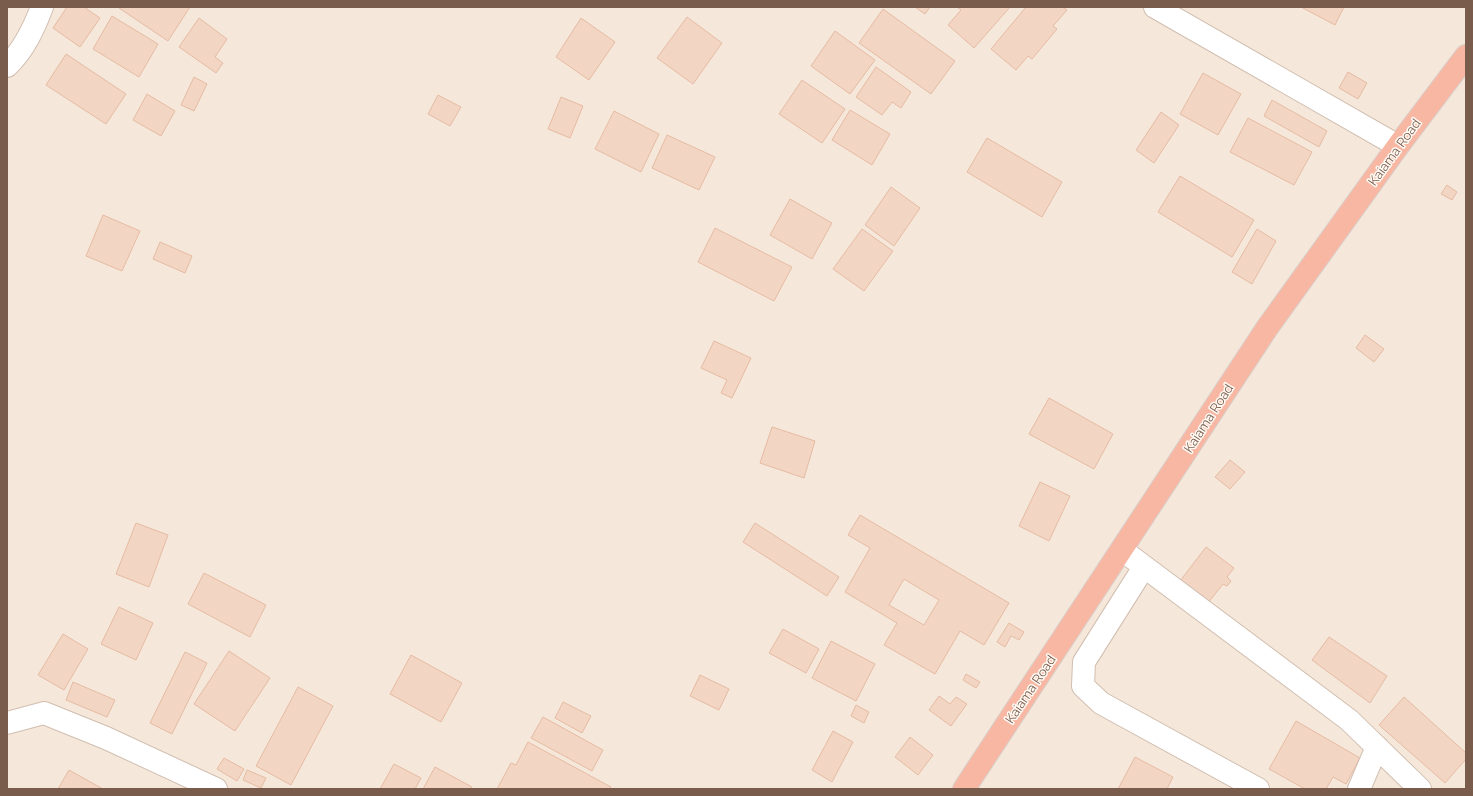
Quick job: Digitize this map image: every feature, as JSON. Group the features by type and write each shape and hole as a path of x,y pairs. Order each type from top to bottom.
{"highway":[{"name":"Kaiama Road","path":"964,789 1267,328 1398,146 1466,56"}],"street":[{"path":"7,66 17,57 35,25 42,7"},
{"path":"1155,7 1398,146"},
{"path":"1122,550 1350,720 1420,789"},
{"path":"1144,567 1084,662 1083,686 1100,703 1258,789"},
{"path":"7,723 44,714 106,738 216,789"},
{"path":"1359,789 1377,747"}],"shaded area":[{"path":"7,7 1466,7 1466,789 7,789"}],"building":[{"path":"67,7 84,7 100,18 80,47 53,28"},
{"path":"119,7 190,7 168,41"},
{"path":"915,7 930,7 925,14"},
{"path":"957,7 1010,7 974,48 948,25 961,10"},
{"path":"1026,7 1063,7 1067,10 1053,26 1057,29 1032,59 1028,56 1016,70 991,49"},
{"path":"1301,7 1344,7 1335,25"},
{"path":"883,9 955,61 931,94 859,43"},
{"path":"112,16 158,44 139,77 93,49"},
{"path":"687,17 722,43 693,84 657,58"},
{"path":"199,18 227,39 215,57 223,63 216,73 179,47"},
{"path":"581,18 615,42 589,80 556,57"},
{"path":"835,31 875,60 850,94 811,66"},
{"path":"66,54 126,94 106,124 46,85"},
{"path":"876,67 911,92 901,108 892,102 882,115 856,97"},
{"path":"1348,72 1367,83 1358,99 1339,88"},
{"path":"1203,73 1241,94 1218,135 1180,114"},
{"path":"194,77 207,84 194,111 181,105"},
{"path":"802,80 845,109 822,143 779,114"},
{"path":"147,94 175,111 161,136 133,120"},
{"path":"438,95 461,107 450,126 428,114"},
{"path":"561,97 583,106 570,138 548,129"},
{"path":"1272,100 1327,131 1319,147 1264,116"},
{"path":"850,110 890,134 872,165 832,140"},
{"path":"614,111 659,134 641,172 595,149"},
{"path":"1161,112 1179,125 1154,163 1136,150"},
{"path":"1248,118 1312,152 1294,185 1230,152"},
{"path":"667,135 715,157 699,190 652,168"},
{"path":"987,138 1062,182 1042,217 967,172"},
{"path":"1180,176 1254,220 1232,257 1158,212"},
{"path":"1447,185 1457,192 1452,200 1441,194"},
{"path":"891,187 920,208 894,246 865,225"},
{"path":"790,199 832,223 812,259 770,235"},
{"path":"103,215 140,231 122,271 86,256"},
{"path":"715,228 792,267 774,301 698,262"},
{"path":"862,229 893,251 864,291 833,269"},
{"path":"1257,229 1276,241 1252,284 1232,272"},
{"path":"160,242 192,256 185,273 153,259"},
{"path":"1365,335 1384,349 1374,362 1356,348"},
{"path":"714,341 751,358 732,398 721,393 727,380 701,368"},
{"path":"1049,398 1113,434 1094,469 1029,434"},
{"path":"772,427 815,441 804,478 760,463"},
{"path":"1230,460 1245,472 1230,489 1215,477"},
{"path":"1040,482 1070,496 1049,541 1019,526"},
{"path":"860,515 1009,603 984,645 960,631 935,674 884,645 897,623 845,592 870,548 848,535","holes":["904,579 939,600 924,625 889,605"]},
{"path":"136,523 168,535 149,587 116,574"},
{"path":"755,523 839,577 827,596 743,542"},
{"path":"1206,547 1234,568 1227,577 1231,581 1227,586 1223,584 1208,603 1180,581"},
{"path":"204,573 266,605 250,637 188,604"},
{"path":"119,607 153,623 136,660 101,644"},
{"path":"1009,623 1024,632 1019,640 1011,636 1005,647 997,642"},
{"path":"783,629 819,649 806,673 769,653"},
{"path":"63,634 88,649 64,690 38,675"},
{"path":"1329,637 1387,676 1370,703 1312,660"},
{"path":"831,641 875,664 856,701 812,678"},
{"path":"229,651 270,678 235,731 194,704"},
{"path":"185,652 207,663 172,734 150,723"},
{"path":"411,655 462,683 441,722 390,694"},
{"path":"966,674 980,682 976,688 963,680"},
{"path":"700,675 729,689 719,710 690,696"},
{"path":"73,682 115,700 107,717 66,700"},
{"path":"298,687 333,706 291,785 256,766"},
{"path":"939,696 950,704 956,697 967,704 951,726 929,710"},
{"path":"1404,697 1466,753 1466,759 1445,783 1379,725"},
{"path":"563,702 591,716 582,733 555,718"},
{"path":"856,705 869,712 864,723 851,716"},
{"path":"543,717 603,750 592,771 531,738"},
{"path":"1296,721 1360,758 1346,784 1333,777 1326,789 1305,789 1269,769"},
{"path":"833,731 853,742 832,782 812,770"},
{"path":"910,737 933,755 918,775 895,757"},
{"path":"528,742 611,787 610,789 497,789 511,763 516,765"},
{"path":"1135,757 1173,777 1167,789 1118,789"},
{"path":"224,758 244,769 237,781 217,769"},
{"path":"394,764 421,778 415,789 380,789"},
{"path":"435,767 472,787 471,789 423,789"},
{"path":"69,770 103,789 58,789"},
{"path":"247,770 266,778 261,788 243,780"}]}
